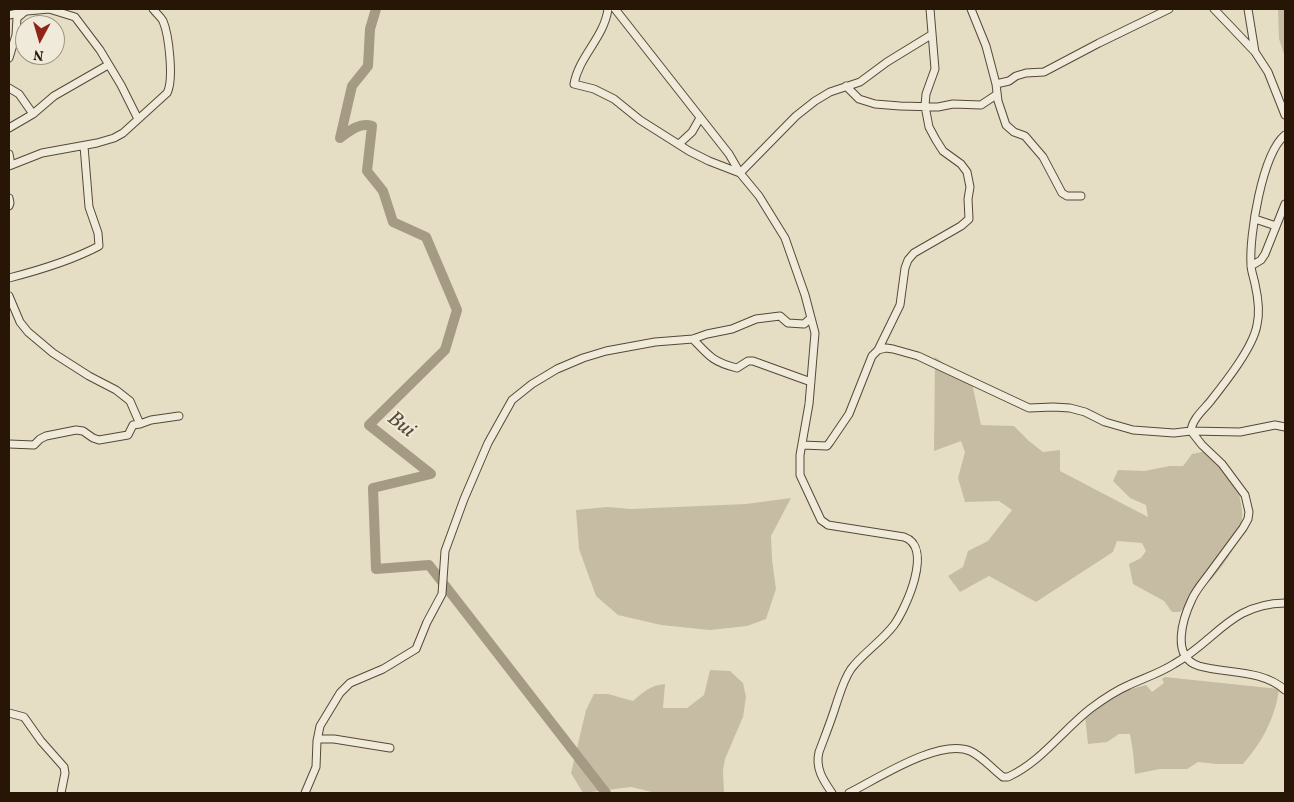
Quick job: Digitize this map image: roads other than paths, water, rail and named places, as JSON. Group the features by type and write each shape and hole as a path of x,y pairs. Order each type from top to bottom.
{"street":[{"path":"9,15 49,9 75,17 95,43 121,85 138,119"},
{"path":"9,154 10,166 42,154 114,138 123,133 163,98 170,85 168,46 163,22 153,9"},
{"path":"608,9 603,29 587,54 574,84 594,89 614,99 640,120 679,144 709,161 740,173"},
{"path":"615,9 729,154 740,173 759,196 786,238 805,295 815,333 809,404 799,467 801,480 824,523 908,538 917,548 916,570 909,598 884,637 850,670 819,752 816,762 822,778 832,793"},
{"path":"802,445 827,446 849,414 872,356 878,350 900,305 905,268 908,260 914,253 961,226 969,219 968,199 970,187 967,172 961,164 943,151 936,140 929,126 925,106 926,94 935,68 930,9"},
{"path":"971,9 986,46 996,84 996,95 1006,125 1014,132 1025,136 1042,157 1062,193 1068,196 1081,196"},
{"path":"996,84 1009,81 1016,76 1026,73 1044,72 1099,42 1169,9"},
{"path":"1214,9 1255,52 1268,72 1285,115"},
{"path":"1248,9 1255,52"},
{"path":"9,58 16,34 17,18 27,11"},
{"path":"740,173 802,111 823,95 860,82 887,62 931,35"},
{"path":"9,128 33,114 54,96 108,65"},
{"path":"846,86 859,99 875,104 900,106 938,107 953,104 981,106 996,95"},
{"path":"9,88 19,94 33,114"},
{"path":"679,144 692,132 700,118"},
{"path":"1191,431 1196,420 1246,351 1256,332 1258,301 1250,266 1252,236 1263,177 1274,152 1285,135"},
{"path":"9,278 81,256 99,246 98,233 89,207 84,146"},
{"path":"9,198 9,206"},
{"path":"1250,266 1261,260 1265,254 1285,204"},
{"path":"1255,219 1276,226"},
{"path":"9,296 20,322 28,332 53,353 89,376 116,390 130,402 140,424"},
{"path":"305,793 316,767 320,726 332,704 350,683 383,669 416,649 419,645 427,622 442,594 444,551 488,443 512,400 532,384 557,369 606,351 655,342 692,339 732,329 756,319 780,316 788,323 804,324 810,318"},
{"path":"692,339 722,364 737,368 748,361 753,361 811,382"},
{"path":"878,350 886,348 918,356 1029,408 1070,408 1085,412 1105,422 1133,430 1174,433 1191,431 1240,432 1275,425 1285,427"},
{"path":"9,444 34,445 46,436 76,430 83,430 93,438 101,440 128,435 133,425 179,416"},
{"path":"1191,431 1230,474 1245,496 1249,512 1248,519 1243,528 1192,598 1181,634 1182,651 1186,657 1197,665 1261,677 1279,685 1285,690"},
{"path":"849,793 907,762 934,751 953,748 964,749 974,753 1003,777 1008,777 1036,760 1072,724 1101,701 1127,686 1163,671 1186,657 1222,626 1246,611 1263,604 1285,603"},
{"path":"9,714 24,717 42,742 64,767 65,773 61,793"},
{"path":"318,739 334,739 390,748"}],"waterway":[{"name":"Bui","path":"376,9 370,29 368,66 352,86 340,138 359,126 372,126 367,171 383,191 393,222 426,237 457,310 445,350 369,425 431,474 373,488 376,569 429,565 606,793"}]}
